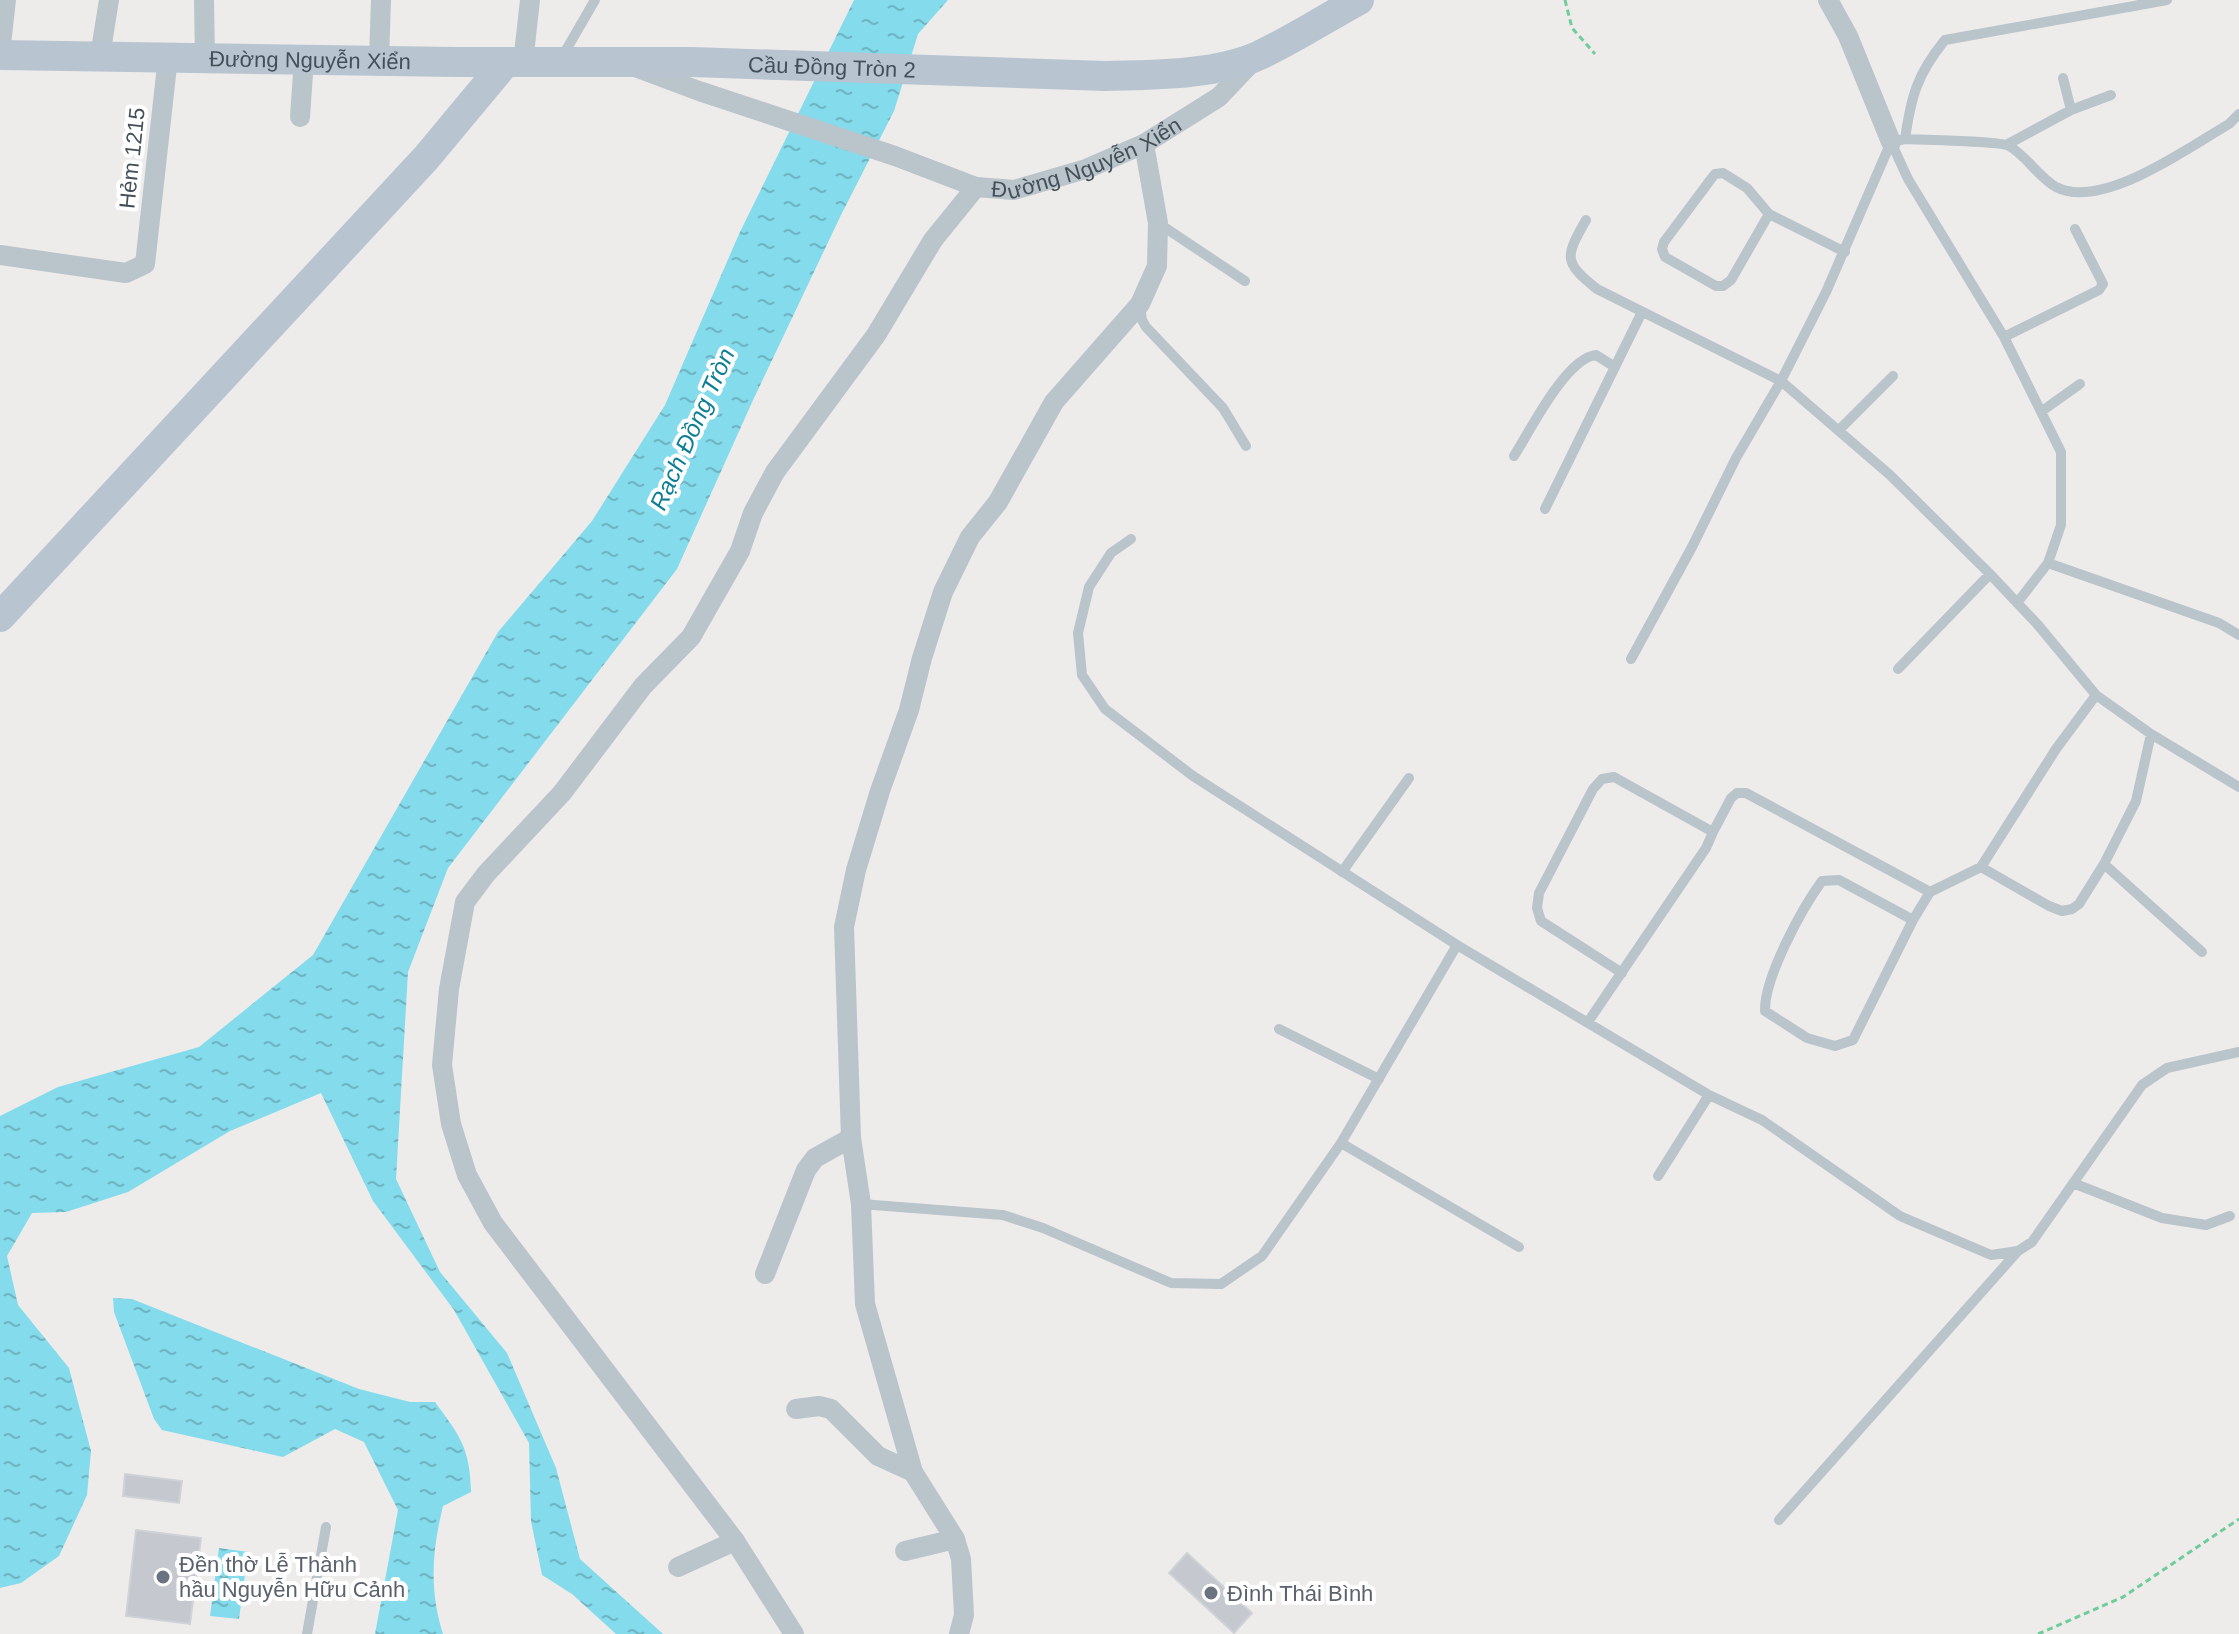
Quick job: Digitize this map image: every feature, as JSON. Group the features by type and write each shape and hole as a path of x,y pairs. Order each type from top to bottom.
{"main road":[{"name":"Đường Nguyễn Xiển","path":"971,71 1105,76 1160,75 1208,68 1258,56 1359,0"},
{"name":"Đường Nguyễn Xiển","path":"0,54 514,63 620,61 696,77"},
{"path":"9,608 514,63"},
{"name":"Cầu Đồng Tròn 2","path":"696,77 971,71"}],"street":[{"path":"0,54 6,0"},
{"path":"100,56 109,0"},
{"path":"204,0 205,58"},
{"path":"379,60 381,0"},
{"path":"514,63 530,0"},
{"path":"1828,0 1898,141"},
{"name":"Đường Nguyễn Xiển","path":"696,77 976,187 1014,190 1086,169 1144,144 1219,97 1258,56"},
{"name":"Hẻm 1215","path":"0,255 126,273 145,264 168,57"},
{"path":"300,117 304,59"},
{"path":"959,1634 964,1615 961,1559 955,1539 913,1472 865,1304 861,1204 851,1138 844,927 856,870 909,710 943,592 970,537 998,502 1054,402 1140,304 1157,266 1158,223 1144,144"},
{"path":"794,1634 735,1541 493,1223 467,1175 451,1124 442,1065 449,989 465,902 486,874 562,793 643,686 691,637 740,551 753,513 775,472 876,335 933,240 976,187"},
{"path":"765,1274 806,1170 815,1158 851,1138"},
{"path":"796,1409 825,1406 831,1409 878,1456 913,1472"},
{"path":"905,1551 955,1539"},
{"path":"678,1567 735,1541"}],"lane":[{"path":"559,62 595,0"},
{"path":"1631,659 1736,458 1781,381 1845,252 1898,141 1910,101 1927,62 1945,40 2167,0"},
{"path":"2063,78 2071,110"},
{"path":"1898,141 2008,144 2071,110 2111,95"},
{"path":"2008,144 2054,186 2072,192 2093,191 2140,176 2229,124 2239,114"},
{"path":"1898,141 1908,179 2004,337 2061,452 2061,525 2048,563 2017,603"},
{"path":"1769,214 1731,280 1723,286 1716,286 1665,257 1662,249 1664,242 1715,174 1723,173 1747,188 1769,214 1845,252"},
{"path":"1586,220 1572,244 1571,259 1575,271 1597,289 1781,381 1890,475 1990,574 2096,695 2151,734 2239,787"},
{"path":"1158,223 1245,281"},
{"path":"2004,337 2099,290 2103,284 2075,229"},
{"path":"1140,304 1146,327 1223,408 1246,446"},
{"path":"1545,509 1642,312"},
{"path":"1514,456 1552,395 1579,361 1596,355 1615,367"},
{"path":"1839,430 1893,376"},
{"path":"2042,411 2080,384"},
{"path":"1131,539 1111,553 1089,587 1078,633 1082,675 1105,709 1182,769 1342,872 1457,945 1709,1095 1762,1120 1900,1216 1991,1255 2018,1251"},
{"path":"2048,563 2219,623 2239,635"},
{"path":"1898,669 1990,574"},
{"path":"1913,920 1839,880 1822,881 1809,899 1771,979 1765,995 1765,1011 1807,1038 1835,1046 1853,1040 1930,892 1981,867 2056,749 2096,695"},
{"path":"1981,867 2062,911 2079,904 2104,864 2136,801 2151,734"},
{"path":"1622,973 1541,921 1537,908 1539,893 1593,789 1602,779 1614,777 1713,832"},
{"path":"1342,872 1409,778"},
{"path":"1588,1022 1706,848 1731,798 1737,793 1746,793 1930,892"},
{"path":"2104,864 2202,952"},
{"path":"861,1204 1003,1215 1043,1228 1171,1283 1221,1284 1262,1256 1341,1143 1457,945"},
{"path":"1279,1029 1379,1079"},
{"path":"1779,1520 2018,1251 2032,1242 2142,1085 2167,1068 2239,1052"},
{"path":"1658,1176 1709,1095"},
{"path":"1341,1143 1519,1247"},
{"path":"2073,1183 2162,1218 2206,1225 2230,1216"},
{"path":"307,1634 326,1527"}],"path":[{"path":"1565,0 1572,28 1595,54"},
{"path":"2038,1634 2123,1597 2239,1519"}],"water":[{"name":"Rạch Đồng Tròn","path":"854,0 948,0 918,34 894,111 754,398 677,569 448,868 408,972 396,1179 440,1272 507,1353 556,1468 580,1559 663,1634 616,1634 572,1594 542,1575 531,1521 529,1443 454,1310 373,1201 321,1093 230,1131 128,1192 66,1212 32,1213 7,1256 18,1305 69,1368 91,1451 87,1495 59,1556 21,1583 0,1588 0,1116 58,1087 199,1047 313,955 498,632 592,521 665,405 739,234"},
{"path":"113,1298 132,1299 359,1389 410,1402 435,1402 466,1453 471,1492 443,1506 439,1523 434,1554 434,1586 443,1634 375,1634 398,1510 364,1442 335,1429 283,1457 162,1430 154,1419 114,1312"},
{"path":"219,1548 248,1552 239,1619 210,1616"}],"building":[{"path":"125,1474 182,1481 179,1503 123,1496"},
{"name":"Đền thờ Lễ Thành hầu Nguyễn Hữu Cảnh","path":"136,1530 201,1538 190,1624 126,1616"},
{"name":"Đình Thái Bình","path":"1187,1553 1252,1613 1234,1633 1169,1573"}],"place":[{"name":"Đền thờ Lễ Thành hầu Nguyễn Hữu Cảnh","path":"163,1577"},
{"name":"Đình Thái Bình","path":"1211,1593"}]}
